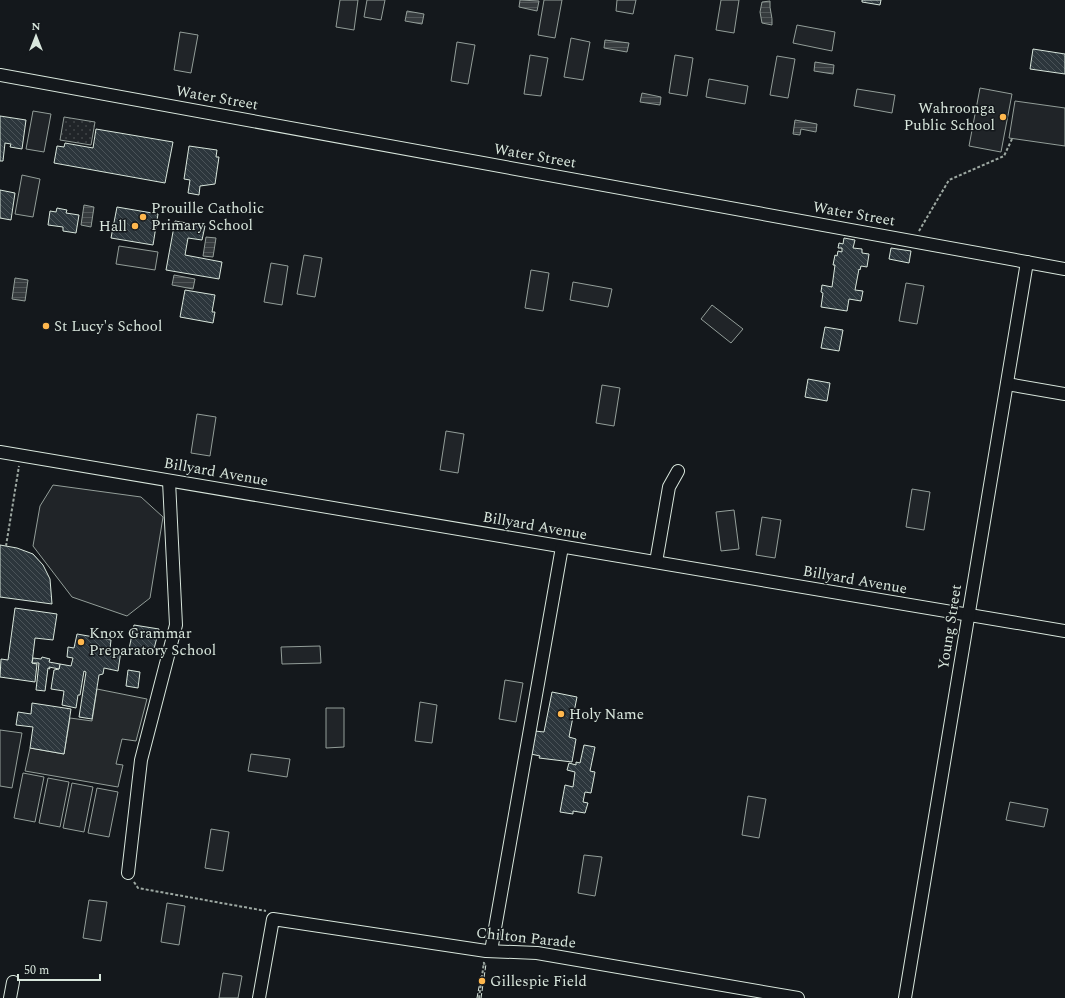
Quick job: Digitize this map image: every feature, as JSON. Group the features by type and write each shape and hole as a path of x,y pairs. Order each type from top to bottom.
{"street":[{"name":"Water Street","path":"0,75 1065,269"},
{"name":"Young Street","path":"905,998 1027,262"},
{"path":"1007,384 1065,394"},
{"name":"Billyard Avenue","path":"0,452 1065,631"},
{"path":"656,562 669,487 678,471"},
{"path":"128,873 141,760 176,625 169,481"},
{"path":"488,951 562,547"},
{"path":"259,998 273,919"},
{"name":"Chilton Parade","path":"273,919 488,951 537,953 798,998"},
{"path":"10,998 13,982"}],"path":[{"path":"918,232 949,180 1004,156 1012,139"},
{"path":"6,546 18,474"},
{"path":"128,873 138,888 265,910 273,919"},
{"path":"479,998 488,951"}],"shaded area":[{"path":"340,0 358,0 354,30 336,27"},
{"path":"367,0 385,0 381,20 364,17"},
{"path":"520,0 539,1 537,11 519,7"},
{"path":"544,0 562,0 555,38 538,35"},
{"path":"617,0 636,0 633,14 616,11"},
{"path":"721,0 739,0 734,33 716,30"},
{"path":"770,1 772,25 762,23 760,12 762,2"},
{"path":"407,11 424,14 422,24 405,21"},
{"path":"797,25 835,32 832,51 793,43"},
{"path":"180,32 198,35 191,73 174,70"},
{"path":"571,38 590,42 583,80 564,77"},
{"path":"605,40 629,43 627,52 604,48"},
{"path":"457,42 475,45 468,84 451,81"},
{"path":"530,55 548,58 541,96 524,94"},
{"path":"675,55 693,58 687,96 669,93"},
{"path":"777,56 795,59 788,98 770,95"},
{"path":"815,62 834,65 833,74 814,71"},
{"path":"709,79 748,86 745,104 706,97"},
{"path":"980,88 1012,94 1001,152 969,146"},
{"path":"857,89 895,95 892,113 854,106"},
{"path":"642,93 661,97 660,105 640,102"},
{"path":"1015,101 1065,108 1065,146 1009,138"},
{"path":"33,111 51,114 44,152 26,149"},
{"path":"64,117 95,122 91,145 60,140"},
{"path":"795,120 817,124 816,132 801,129 800,135 793,134"},
{"path":"22,175 40,179 33,217 15,214"},
{"path":"84,205 94,207 91,227 81,225"},
{"path":"206,237 216,238 213,257 203,256"},
{"path":"119,246 158,252 155,270 116,264"},
{"path":"304,255 322,258 315,297 297,294"},
{"path":"271,263 288,266 282,305 264,302"},
{"path":"531,270 549,273 543,311 525,308"},
{"path":"174,275 195,279 193,289 172,285"},
{"path":"15,278 28,280 25,301 12,299"},
{"path":"573,282 612,289 608,307 570,300"},
{"path":"906,283 924,286 917,324 899,321"},
{"path":"712,305 743,329 731,343 701,319"},
{"path":"602,385 620,388 614,426 596,423"},
{"path":"197,414 216,417 210,456 191,453"},
{"path":"446,431 464,434 458,473 440,470"},
{"path":"53,485 141,497 163,517 150,598 127,616 72,597 33,546 40,506"},
{"path":"912,489 930,492 924,530 906,527"},
{"path":"734,510 739,549 721,551 716,512"},
{"path":"762,517 781,520 775,558 756,555"},
{"path":"320,646 321,663 282,664 281,647"},
{"path":"505,680 523,683 516,722 499,719"},
{"path":"97,689 147,699 136,741 122,739 116,764 123,765 118,787 25,771 30,748 64,754 70,718 92,721"},
{"path":"420,702 437,705 432,743 415,741"},
{"path":"326,708 344,708 344,747 326,748"},
{"path":"0,730 22,733 12,788 0,786"},
{"path":"251,754 290,759 287,777 248,771"},
{"path":"23,773 44,777 35,822 14,818"},
{"path":"48,778 69,782 60,827 39,823"},
{"path":"72,783 93,787 84,832 63,828"},
{"path":"97,788 118,792 109,837 88,833"},
{"path":"748,796 766,799 759,838 742,835"},
{"path":"1010,802 1048,809 1044,827 1006,820"},
{"path":"211,829 229,832 223,871 205,868"},
{"path":"584,855 602,857 595,896 578,893"},
{"path":"89,900 107,902 101,941 83,938"},
{"path":"167,903 185,906 179,945 161,942"},
{"path":"223,973 242,976 238,998 219,998"}],"building":[{"path":"862,0 881,0 880,5 862,2"},
{"path":"1033,49 1065,54 1065,74 1030,69"},
{"path":"0,116 26,120 22,149 10,147 11,144 5,143 3,161 0,161"},
{"path":"96,129 173,142 165,183 54,163 57,146 64,147 65,143 93,148"},
{"path":"189,146 217,150 216,157 219,157 215,184 200,186 199,195 188,193 190,180 184,179"},
{"path":"0,190 15,193 11,220 0,218"},
{"name":"Hall","path":"117,207 158,214 153,245 111,238"},
{"path":"57,208 67,210 66,213 79,215 76,233 63,231 63,227 48,225 50,211 56,212"},
{"path":"175,221 205,226 202,240 188,238 185,255 222,262 219,279 166,270"},
{"path":"844,238 855,240 853,248 862,249 862,253 869,254 867,267 861,266 860,270 859,269 855,290 863,291 861,301 849,299 847,311 821,307 823,293 821,292 822,285 832,287 835,255 837,256 838,251 842,252 842,248 838,248 839,243 843,244"},
{"path":"891,248 911,251 909,263 889,259"},
{"path":"185,290 215,295 212,312 215,312 213,323 180,317"},
{"path":"825,327 843,330 839,351 821,348"},
{"path":"808,379 830,383 827,401 805,397"},
{"path":"0,545 17,548 33,554 43,565 50,579 52,604 0,597"},
{"path":"15,608 57,614 53,640 35,638 32,663 37,664 35,682 0,677 1,659 8,660"},
{"path":"134,625 159,629 153,653 129,649"},
{"path":"77,634 111,640 110,649 121,651 118,671 104,668 103,674 99,675 92,719 79,717 86,672 84,671 76,708 62,705 64,691 51,689 54,670 59,669 60,664 71,666 73,658 67,657 68,647 74,648"},
{"path":"42,657 50,659 49,662 60,664 59,669 48,668 45,691 36,690 39,663 32,663 33,658 41,659"},
{"path":"128,670 140,672 138,688 126,686"},
{"name":"Holy Name","path":"552,692 577,697 569,737 576,739 572,762 539,758 540,756 531,754 535,731 544,732"},
{"path":"32,703 71,709 64,754 30,748 33,727 16,725 18,712 31,714"},
{"path":"584,745 595,747 590,771 595,772 591,793 585,792 583,802 588,803 585,813 573,811 573,814 560,812 565,785 573,787 575,772 567,770 569,763 576,765 576,762 580,763"}],"fence":[{"path":"481,998 486,964 483,964"},
{"path":"477,998 481,976"}],"place":[{"name":"Wahroonga Public School","path":"1003,117"},
{"name":"Prouille Catholic Primary School","path":"143,217"},
{"name":"Hall","path":"135,226"},
{"name":"St Lucy's School","path":"46,326"},
{"name":"Knox Grammar Preparatory School","path":"81,642"},
{"name":"Holy Name","path":"561,714"},
{"name":"Gillespie Field","path":"482,981"}]}
